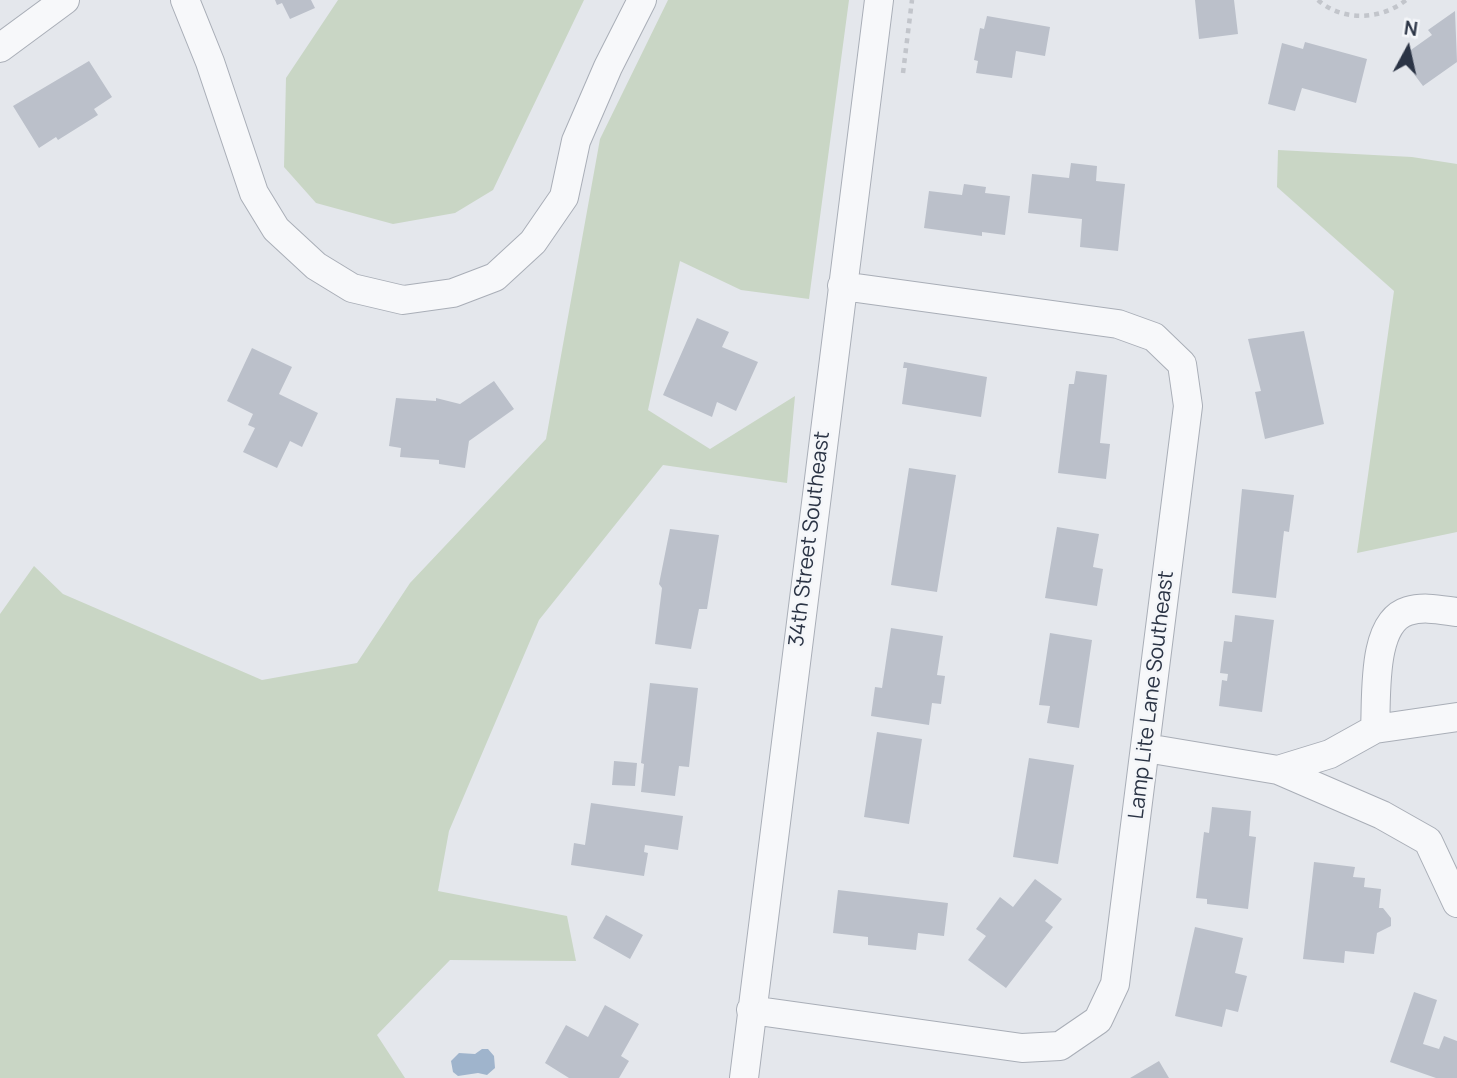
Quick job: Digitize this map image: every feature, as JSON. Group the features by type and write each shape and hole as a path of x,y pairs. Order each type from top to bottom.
{"street":[{"path":"0,48 65,0"},
{"path":"185,0 210,62 254,193 276,229 316,267 352,288 403,300 453,293 495,277 533,242 564,197 576,141 608,66 642,0"},
{"name":"34th Street Southeast","path":"744,1078 879,0"},
{"name":"Lamp Lite Lane Southeast","path":"751,1010 1022,1048 1060,1046 1098,1020 1115,984 1146,748 1188,406 1182,364 1154,337 1118,324 842,286"},
{"path":"1375,729 1381,641 1390,623 1406,611 1425,608 1457,612"},
{"path":"1278,770 1330,754 1375,729 1457,717"},
{"path":"1146,748 1278,770 1382,816 1428,841 1457,903"}],"path":[{"path":"903,73 912,0"},
{"path":"1318,0 1335,10 1364,16 1392,10 1406,0"}],"green space":[{"path":"338,0 584,0 493,190 455,213 393,224 316,203 284,167 286,78"},
{"path":"668,0 849,0 809,299 741,290 680,261 648,410 710,449 795,396 787,483 663,465 539,620 449,831 438,891 567,916 576,961 450,960 377,1035 405,1078 0,1078 0,614 34,566 63,594 262,680 357,663 410,583 546,439 600,139"},
{"path":"1278,150 1412,157 1457,164 1457,532 1357,553 1394,291 1277,187"}],"water":[{"path":"482,1049 488,1049 494,1056 495,1068 487,1075 478,1073 458,1076 453,1072 451,1061 459,1053 475,1054"}],"building":[{"path":"275,0 311,0 315,8 290,19 282,3 277,5"},
{"path":"1195,0 1234,0 1238,34 1199,39"},
{"path":"1455,11 1457,62 1423,86 1401,57 1432,35 1428,30"},
{"path":"987,16 1050,27 1045,56 1016,51 1012,78 976,73 978,61 974,60 980,28 984,29"},
{"path":"1305,42 1367,59 1356,103 1302,88 1295,111 1268,104 1282,43 1303,49"},
{"path":"89,61 112,97 94,109 98,115 58,140 56,137 39,148 13,106"},
{"path":"1071,163 1097,166 1096,181 1125,184 1118,251 1080,247 1082,219 1028,213 1032,174 1069,178"},
{"path":"964,184 986,187 985,193 1010,196 1005,235 982,232 982,236 924,228 929,191 962,195"},
{"path":"697,318 729,332 722,347 758,362 736,411 717,402 712,417 663,395"},
{"path":"1304,331 1324,424 1265,439 1255,392 1261,391 1248,339"},
{"path":"252,348 292,367 279,394 318,413 302,447 290,441 277,468 243,452 255,428 248,425 253,414 227,401"},
{"path":"904,362 987,377 981,417 902,404 907,368 903,368"},
{"path":"1076,371 1107,375 1100,443 1110,444 1106,479 1058,473 1069,384 1074,384"},
{"path":"494,381 514,409 469,441 465,468 439,464 439,460 400,457 401,448 389,446 396,398 436,401 436,398 460,404"},
{"path":"909,468 956,475 937,592 891,585"},
{"path":"1242,489 1294,495 1289,532 1284,531 1276,598 1232,593"},
{"path":"1057,527 1099,534 1093,567 1103,569 1097,606 1045,598"},
{"path":"670,529 719,535 707,609 699,609 691,649 655,644 662,588 659,584"},
{"path":"1235,615 1274,620 1262,712 1219,706 1222,680 1227,681 1228,674 1220,673 1224,641 1232,642"},
{"path":"891,628 943,636 937,675 945,676 941,704 932,703 929,725 871,716 875,687 882,688"},
{"path":"1050,633 1092,640 1079,728 1047,723 1050,706 1039,705"},
{"path":"650,683 698,688 689,767 679,766 675,796 641,792 644,764 641,763"},
{"path":"877,732 922,739 909,824 864,817"},
{"path":"1029,758 1074,765 1058,864 1013,857"},
{"path":"614,761 637,763 635,786 612,785"},
{"path":"591,803 683,816 678,850 645,845 644,852 648,853 644,876 571,865 574,843 585,845"},
{"path":"1212,807 1251,811 1249,836 1256,837 1248,909 1207,904 1207,899 1196,898 1204,832 1209,833"},
{"path":"1314,862 1355,867 1353,877 1365,878 1364,887 1381,889 1379,908 1383,908 1391,918 1391,926 1377,933 1374,954 1345,951 1344,963 1303,959"},
{"path":"1035,879 1062,899 1045,921 1053,927 1006,988 968,960 986,936 976,929 1000,897 1013,907"},
{"path":"838,890 948,903 944,936 918,933 916,950 868,945 868,937 833,933"},
{"path":"606,915 643,935 630,959 593,938"},
{"path":"1195,927 1243,938 1235,973 1247,976 1238,1012 1226,1009 1222,1027 1175,1016"},
{"path":"1414,992 1437,1000 1423,1044 1439,1049 1444,1036 1457,1041 1457,1078 1436,1078 1390,1062"},
{"path":"605,1005 639,1024 621,1056 629,1061 619,1078 569,1078 545,1063 566,1025 588,1037"},
{"path":"1159,1061 1169,1078 1130,1078"}]}
